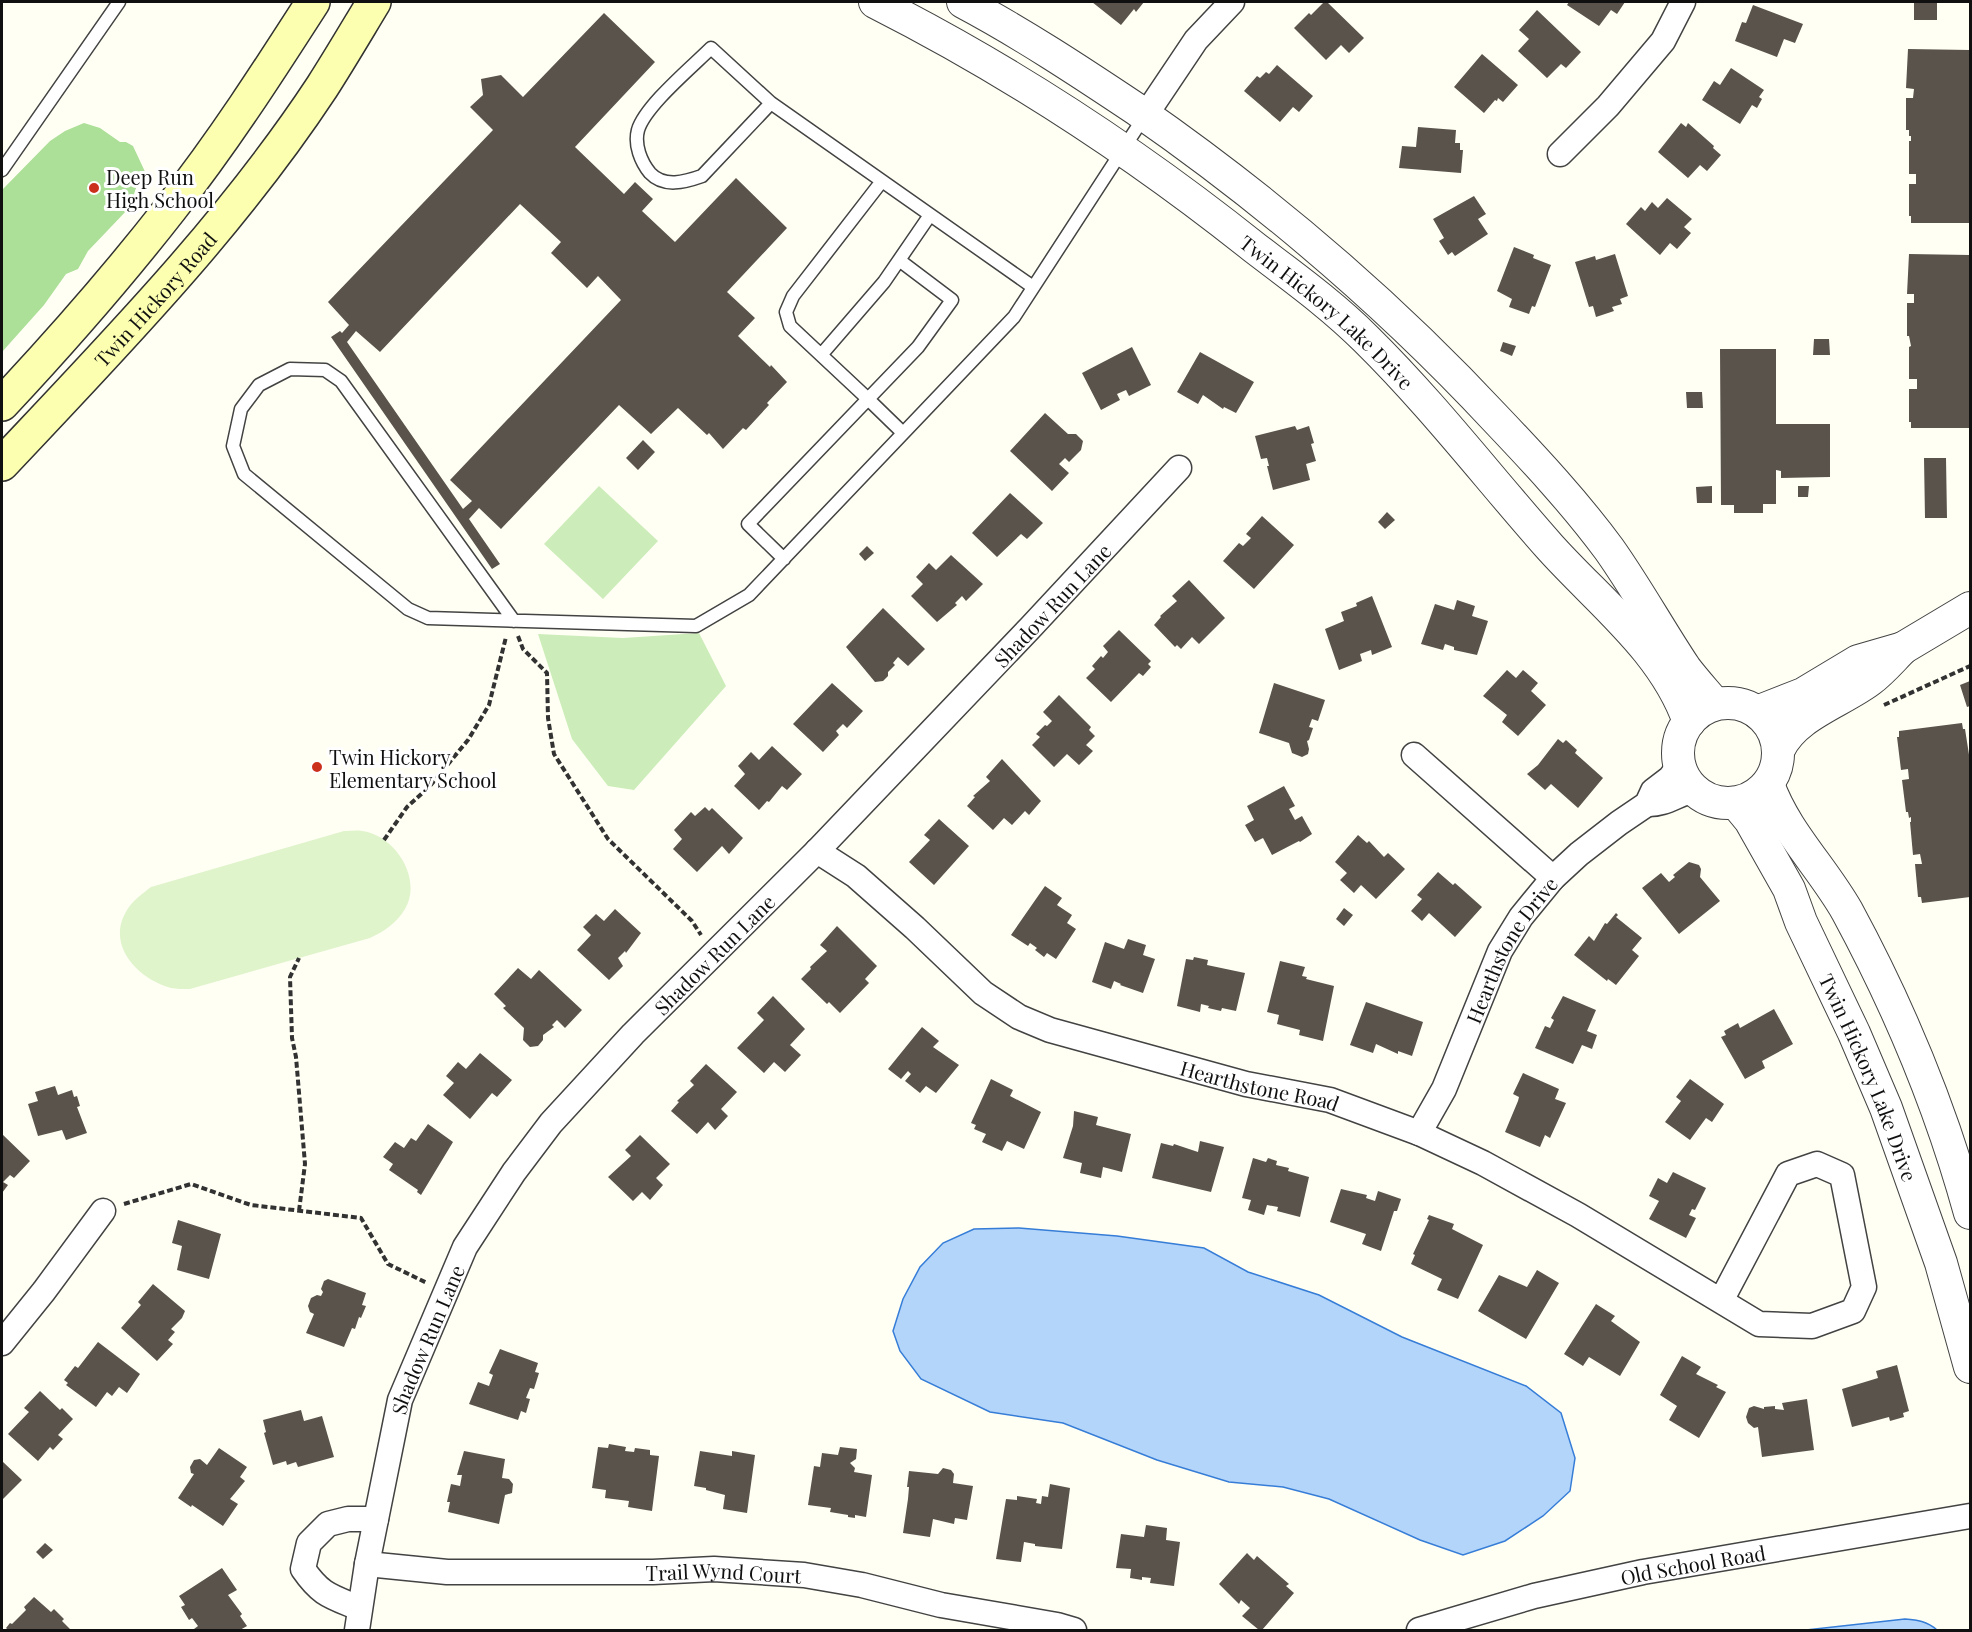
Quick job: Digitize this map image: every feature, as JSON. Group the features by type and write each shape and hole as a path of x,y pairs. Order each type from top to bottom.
{"main road":[{"path":"2,404 99,297 171,208 243,109 313,2"},
{"name":"Twin Hickory Road","path":"2,464 117,341 209,237 277,150 321,88 374,2"}],"street":[{"name":"Twin Hickory Lake Drive","path":"875,2 949,40 1020,81 1123,149 1227,225 1335,310 1416,391 1548,545 1643,645 1682,701 1689,722"},
{"name":"Twin Hickory Lake Drive","path":"963,2 1067,62 1188,145 1252,193 1375,298 1459,379 1519,444 1609,549 1685,668 1715,704"},
{"path":"1145,116 1196,40 1232,2"},
{"path":"1560,154 1608,106 1663,40 1683,2"},
{"name":"Shadow Run Lane","path":"358,1619 400,1400 465,1247 514,1172 551,1123 633,1034 817,851 1179,468"},
{"path":"1757,712 1803,694 1858,662 1903,648 1971,608"},
{"path":"1779,749 1790,733 1818,712 1869,681 1903,648"},
{"path":"1715,704 1738,704 1757,712 1770,725 1779,749 1778,763 1768,784 1757,795 1736,803 1720,803 1707,799 1686,778 1678,751 1681,735 1689,722 1701,711 1715,704"},
{"path":"1414,755 1553,878"},
{"name":"Hearthstone Drive","path":"1419,1133 1444,1089 1500,951 1521,917 1553,878 1579,854 1647,804 1660,805 1683,793 1686,778"},
{"path":"1768,784 1776,806 1791,832 1825,876 1845,909 1905,1029 1929,1088 1971,1214"},
{"name":"Twin Hickory Lake Drive","path":"1736,803 1750,819 1789,889 1801,922 1887,1108 1941,1263 1971,1366"},
{"name":"Hearthstone Road","path":"817,851 856,876 983,993 1019,1017 1050,1030 1246,1084 1330,1101 1419,1133 1483,1163 1578,1215 1759,1324 1812,1326 1853,1311 1864,1287 1842,1175 1817,1164 1788,1174 1721,1301"},
{"path":"2,1343 44,1291 103,1210"},
{"name":"Old School Road","path":"1419,1630 1534,1596 1643,1572 1971,1516"},
{"name":"Shadow Run Lane","path":"358,1619 316,1587 303,1569 309,1543 328,1524 348,1519 376,1519"},
{"name":"Trail Wynd Court","path":"367,1564 447,1572 653,1572 714,1569 804,1575 862,1585 941,1605 1074,1630"}],"lane":[{"path":"4,161 119,2"},
{"path":"771,103 702,176 686,182 666,182 652,175 639,156 638,131 646,113 711,48 771,103 1033,287"},
{"path":"514,621 341,381 325,370 291,369 259,385 241,410 233,446 244,474 408,609 428,618 514,621 696,626 749,596 1014,317 1145,116"},
{"path":"882,181 793,296 786,312 790,326 903,433"},
{"path":"821,355 884,282 930,215"},
{"path":"784,559 748,524 918,347 952,300 899,260"}],"path":[{"path":"514,621 523,649 547,673 548,718 554,754 579,796 608,839 692,921 704,939 717,951"},
{"path":"384,840 407,807 430,786 468,740 489,705 508,632"},
{"path":"1882,705 1971,666"},
{"path":"298,1211 305,1164 296,1057 292,1038 290,977 299,958"},
{"path":"103,1210 191,1184 252,1205 361,1218 388,1264 445,1292"}],"green space":[{"path":"84,123 100,128 120,142 133,146 147,176 139,180 129,208 88,251 78,269 66,274 44,305 2,352 2,190 50,141 65,131"},
{"path":"599,486 658,541 603,599 544,544"},
{"path":"699,633 726,686 634,790 608,786 572,739 538,634 623,638"},
{"path":"344,831 362,831 374,834 385,841 403,860 408,872 411,885 410,897 405,909 394,923 380,933 370,938 190,989 171,988 159,984 137,969 128,959 120,936 121,923 132,903 151,887"}],"water":[{"path":"1019,1228 1117,1236 1204,1248 1248,1272 1319,1295 1402,1337 1526,1386 1561,1413 1575,1458 1570,1491 1543,1516 1505,1541 1463,1555 1420,1540 1329,1499 1283,1487 1229,1482 1157,1460 1063,1423 990,1412 921,1379 900,1351 893,1331 903,1299 920,1267 943,1243 974,1229"},
{"path":"1905,1619 1926,1623 1937,1630 1806,1630"}],"building":[{"path":"1092,2 1144,2 1136,12 1134,9 1121,25"},
{"path":"1324,2 1327,2 1364,38 1349,53 1341,45 1326,60 1294,28"},
{"path":"1569,2 1625,2 1617,14 1611,10 1599,26 1567,5"},
{"path":"1914,2 1937,2 1937,20 1914,20"},
{"path":"1753,5 1803,24 1795,43 1784,39 1777,57 1735,41 1742,22 1746,23"},
{"path":"1537,10 1581,52 1566,68 1561,64 1547,78 1518,51 1529,39 1519,30"},
{"path":"604,13 655,62 575,147 624,194 635,182 653,199 642,211 675,242 736,178 787,228 727,292 755,318 738,336 787,382 746,430 743,428 723,449 709,433 707,435 678,408 651,434 619,405 501,529 479,508 469,519 500,564 492,569 331,337 340,331 342,333 349,325 328,302 493,130 470,107 483,95 481,79 501,75 523,97","holes":["520,204 561,242 551,253 587,288 598,276 621,300 450,480 472,501 463,509 347,342 356,331 380,352"]},
{"path":"1908,49 1970,50 1970,223 1911,223 1909,184 1916,184 1916,174 1909,174 1911,136 1909,136 1909,130 1906,130 1906,98 1913,98 1914,89 1906,88"},
{"path":"1482,54 1518,85 1503,102 1498,98 1484,113 1454,87"},
{"path":"1277,65 1313,96 1299,112 1293,107 1280,122 1244,91 1257,76 1260,78 1266,72 1269,74"},
{"path":"1731,68 1764,90 1759,97 1762,99 1757,108 1752,105 1740,124 1702,100 1714,81 1720,85"},
{"path":"1681,123 1686,127 1688,123 1721,155 1707,171 1700,165 1688,178 1658,152"},
{"path":"1418,127 1456,130 1455,143 1460,143 1460,150 1463,150 1461,173 1399,168 1402,146 1416,147"},
{"path":"1474,196 1486,214 1478,219 1488,234 1455,256 1452,252 1448,255 1439,241 1444,238 1433,219"},
{"path":"1667,198 1692,219 1684,227 1691,233 1677,249 1670,243 1660,255 1626,224 1641,207 1645,211 1652,202 1658,208"},
{"path":"1514,247 1551,265 1535,307 1532,306 1529,314 1509,307 1512,299 1497,291"},
{"path":"1615,254 1628,296 1620,299 1622,304 1612,307 1614,311 1596,317 1593,306 1589,307 1575,262 1595,256 1596,260"},
{"path":"1909,254 1970,255 1970,428 1911,428 1909,389 1917,389 1917,379 1909,379 1909,347 1911,346 1909,336 1907,336 1907,303 1914,303 1914,294 1907,294"},
{"path":"1814,339 1829,339 1830,355 1813,355"},
{"path":"1503,342 1516,346 1512,356 1500,351"},
{"path":"1132,347 1151,385 1129,396 1126,390 1117,394 1120,400 1101,410 1082,373"},
{"path":"1720,349 1776,349 1776,424 1830,424 1830,477 1781,478 1781,471 1776,470 1776,504 1763,504 1763,513 1734,513 1734,505 1721,505"},
{"path":"1200,352 1254,382 1236,413 1224,407 1223,409 1203,395 1198,404 1177,392"},
{"path":"1686,392 1702,392 1703,408 1687,408"},
{"path":"1045,413 1068,434 1076,434 1083,441 1081,450 1069,462 1065,458 1059,464 1069,473 1052,491 1010,451"},
{"path":"1295,426 1297,430 1309,426 1314,443 1311,444 1316,461 1306,464 1310,480 1273,490 1267,458 1261,459 1255,436"},
{"path":"643,440 655,452 638,470 626,458"},
{"path":"1924,458 1946,458 1947,518 1925,518"},
{"path":"1712,486 1712,503 1697,503 1696,487"},
{"path":"1798,486 1809,486 1808,497 1798,497"},
{"path":"1010,493 1043,523 1027,539 1021,534 997,557 972,533"},
{"path":"1387,512 1395,520 1385,529 1378,522"},
{"path":"1262,516 1294,545 1254,589 1223,561 1239,543 1243,546 1251,538 1246,534"},
{"path":"867,546 874,553 865,561 859,554"},
{"path":"951,555 983,584 966,601 962,596 955,603 957,605 937,622 911,596 923,584 916,577 929,563 936,570"},
{"path":"1189,580 1225,618 1199,644 1192,637 1181,649 1177,645 1175,647 1154,625 1160,616 1177,601 1172,596"},
{"path":"1372,596 1392,647 1372,655 1371,650 1360,654 1362,661 1339,670 1325,629 1344,621 1341,612 1357,606 1356,603"},
{"path":"1457,600 1475,606 1472,616 1488,621 1477,655 1454,650 1454,647 1445,644 1443,650 1421,644 1435,604 1454,610"},
{"path":"883,608 925,649 908,666 898,657 893,663 895,665 888,672 888,676 883,681 875,682 846,647"},
{"path":"1119,630 1151,661 1148,664 1151,667 1143,676 1139,673 1111,702 1086,678 1095,669 1092,666 1108,652 1103,646"},
{"path":"1507,670 1516,678 1523,670 1538,683 1531,691 1546,705 1518,736 1502,722 1507,715 1483,696"},
{"path":"1970,681 1970,706 1967,707 1960,685"},
{"path":"832,683 863,711 847,728 843,724 836,731 839,735 823,752 793,724"},
{"path":"1274,683 1325,700 1318,721 1312,719 1309,727 1313,728 1307,741 1308,754 1302,757 1292,753 1289,743 1259,733"},
{"path":"1059,695 1091,727 1089,730 1095,736 1086,745 1093,751 1079,765 1067,754 1054,767 1032,745 1040,737 1036,734 1052,721 1043,712"},
{"path":"1962,723 1970,761 1970,897 1922,903 1921,897 1918,897 1915,864 1922,864 1920,854 1913,855 1911,817 1909,818 1906,812 1902,780 1909,779 1908,769 1901,770 1897,737 1899,737 1899,731"},
{"path":"1558,739 1563,743 1566,740 1577,750 1575,753 1603,778 1578,808 1551,784 1545,790 1527,774 1538,765"},
{"path":"772,746 802,774 787,790 782,786 759,810 734,786 745,774 738,766 751,752 759,760"},
{"path":"1002,759 1041,801 1029,815 1025,811 1012,825 1004,818 993,830 967,806 975,797 973,796 990,781 986,777"},
{"path":"1284,786 1295,806 1289,809 1295,820 1302,816 1312,834 1272,855 1263,838 1255,842 1245,825 1254,820 1247,806"},
{"path":"705,807 709,811 712,808 743,838 729,854 722,846 697,872 673,849 682,839 674,830 691,812 695,816"},
{"path":"939,819 969,846 934,885 909,862 930,840 924,835"},
{"path":"1358,835 1367,843 1369,841 1384,857 1388,853 1405,869 1376,899 1361,885 1354,893 1340,880 1347,873 1335,862"},
{"path":"1689,862 1699,865 1700,877 1720,901 1679,934 1642,888 1661,873 1669,882 1675,877 1673,875"},
{"path":"1438,872 1453,885 1455,883 1482,907 1455,937 1429,913 1422,921 1411,911 1422,899 1417,895"},
{"path":"1045,886 1062,898 1057,905 1072,915 1067,923 1076,929 1056,959 1047,953 1044,957 1030,943 1028,946 1011,935"},
{"path":"1344,908 1353,915 1344,926 1336,919"},
{"path":"615,909 641,933 626,953 625,951 618,958 623,966 609,980 577,950 591,935 583,927 596,914 604,921"},
{"path":"1616,913 1618,915 1616,917 1642,938 1632,950 1639,956 1616,985 1608,979 1607,981 1574,955 1589,936 1594,941 1605,923 1607,924"},
{"path":"837,926 877,966 865,979 869,983 840,1013 801,979 827,951 820,945"},
{"path":"1128,939 1146,945 1143,955 1155,959 1143,993 1114,981 1111,989 1092,982 1105,942 1124,949"},
{"path":"1194,957 1208,960 1207,965 1245,973 1236,1011 1222,1008 1221,1011 1201,1004 1200,1012 1177,1006 1186,959 1193,960"},
{"path":"1280,961 1305,967 1302,976 1307,977 1306,979 1334,986 1323,1041 1299,1035 1300,1030 1277,1024 1279,1015 1267,1012"},
{"path":"518,968 531,979 539,970 582,1010 565,1028 557,1020 552,1025 554,1027 543,1035 543,1040 538,1046 530,1047 523,1040 524,1028 503,1008 506,1006 494,994"},
{"path":"773,996 805,1029 790,1045 801,1055 785,1072 774,1062 764,1073 737,1048 764,1020 757,1013"},
{"path":"1563,996 1596,1010 1587,1031 1597,1035 1592,1049 1582,1045 1573,1064 1535,1048 1545,1026 1550,1028 1554,1020 1551,1018"},
{"path":"1366,1002 1423,1022 1412,1056 1398,1051 1398,1054 1376,1044 1373,1053 1350,1045"},
{"path":"1774,1009 1793,1044 1762,1061 1765,1068 1745,1079 1721,1037 1726,1035 1724,1031 1738,1023 1740,1028"},
{"path":"922,1027 939,1041 933,1047 959,1065 936,1093 926,1086 920,1093 905,1081 911,1074 908,1071 901,1079 888,1069"},
{"path":"480,1053 512,1080 497,1097 492,1093 470,1119 443,1095 454,1083 446,1076 458,1062 466,1069"},
{"path":"706,1064 737,1092 721,1109 728,1116 715,1130 708,1122 697,1134 671,1111 679,1102 677,1101 694,1085 690,1081"},
{"path":"1523,1073 1559,1089 1555,1099 1566,1103 1550,1138 1545,1135 1540,1147 1505,1132 1519,1097 1513,1094"},
{"path":"991,1079 1013,1090 1010,1096 1041,1112 1024,1149 1007,1141 1002,1151 982,1142 986,1134 974,1129 976,1125 971,1123"},
{"path":"1690,1079 1724,1104 1712,1122 1706,1118 1690,1140 1665,1122 1681,1101 1676,1097"},
{"path":"55,1086 58,1095 72,1090 74,1097 77,1096 80,1106 77,1107 87,1133 66,1140 62,1130 38,1136 28,1104 38,1101 35,1092"},
{"path":"1074,1111 1098,1117 1096,1125 1131,1134 1122,1172 1103,1167 1101,1178 1080,1173 1082,1163 1063,1158 1073,1126"},
{"path":"428,1124 453,1142 421,1195 417,1192 418,1190 389,1170 393,1164 383,1157 395,1142 404,1148 411,1138 416,1141"},
{"path":"2,1134 30,1161 14,1178 10,1175 3,1182 8,1185 2,1193"},
{"path":"640,1135 670,1164 656,1178 663,1185 650,1200 642,1192 633,1201 608,1177 631,1156 625,1150"},
{"path":"1200,1141 1224,1147 1211,1192 1152,1178 1161,1143 1173,1146 1174,1144 1198,1152"},
{"path":"1253,1158 1266,1162 1268,1158 1277,1161 1276,1165 1289,1168 1288,1171 1309,1177 1300,1217 1277,1211 1278,1207 1267,1205 1264,1215 1248,1210 1251,1200 1242,1198"},
{"path":"1673,1172 1706,1188 1695,1210 1692,1209 1689,1215 1696,1218 1686,1238 1649,1219 1659,1201 1649,1196 1658,1178 1667,1183"},
{"path":"1341,1189 1367,1195 1366,1198 1375,1201 1378,1191 1401,1199 1397,1211 1394,1211 1381,1251 1362,1244 1366,1234 1330,1222"},
{"path":"1429,1215 1454,1224 1452,1229 1483,1245 1458,1299 1437,1290 1442,1279 1411,1264"},
{"path":"178,1220 221,1234 209,1279 177,1270 182,1246 172,1243"},
{"path":"1537,1270 1559,1283 1526,1339 1478,1311 1499,1275 1527,1287"},
{"path":"328,1279 366,1293 362,1305 366,1306 355,1329 352,1328 344,1347 306,1333 314,1314 310,1312 308,1306 311,1298 321,1296 324,1281"},
{"path":"153,1284 185,1311 182,1318 171,1329 175,1332 168,1340 173,1344 157,1361 121,1328 141,1305 138,1302"},
{"path":"1596,1304 1615,1316 1611,1321 1640,1342 1620,1376 1589,1357 1583,1366 1564,1354"},
{"path":"98,1342 140,1374 127,1393 119,1387 112,1396 107,1392 96,1407 66,1385 68,1383 64,1380 75,1366 78,1368"},
{"path":"500,1349 538,1363 535,1372 539,1373 534,1389 530,1388 526,1398 530,1399 526,1413 521,1411 518,1420 469,1404 478,1382 489,1386 493,1375 489,1373"},
{"path":"1682,1356 1701,1367 1696,1374 1718,1385 1716,1387 1726,1392 1699,1438 1669,1420 1677,1406 1660,1395"},
{"path":"1897,1365 1909,1411 1903,1413 1904,1417 1890,1421 1889,1417 1852,1427 1842,1389 1878,1378 1876,1371"},
{"path":"40,1391 73,1419 58,1435 63,1439 53,1450 50,1447 38,1461 8,1434 29,1412 24,1408"},
{"path":"1807,1399 1814,1450 1762,1457 1758,1427 1754,1428 1748,1423 1746,1417 1749,1408 1754,1406 1764,1409 1764,1407 1775,1406 1775,1409 1784,1410 1782,1403"},
{"path":"301,1410 304,1421 322,1416 334,1457 298,1467 296,1462 287,1465 286,1461 273,1465 264,1433 266,1432 263,1420"},
{"path":"609,1444 626,1447 625,1451 634,1452 635,1448 650,1450 650,1455 659,1456 652,1511 628,1507 629,1501 605,1498 606,1490 592,1488 598,1447 608,1448"},
{"path":"840,1447 857,1449 856,1459 850,1463 855,1468 854,1472 872,1475 866,1517 855,1515 855,1518 848,1517 848,1515 830,1512 831,1508 808,1505 814,1466 820,1467 822,1453 838,1455"},
{"path":"219,1448 247,1467 240,1477 245,1481 230,1499 238,1504 223,1526 178,1498 194,1474 191,1473 190,1467 194,1460 200,1459 207,1465"},
{"path":"464,1451 505,1459 502,1478 509,1479 513,1484 512,1493 505,1495 499,1524 448,1512 450,1502 447,1502 451,1484 460,1486 462,1475 457,1475"},
{"path":"700,1451 732,1456 732,1451 755,1455 747,1513 723,1509 725,1495 694,1486"},
{"path":"2,1461 22,1480 2,1500"},
{"path":"943,1468 951,1470 954,1474 953,1483 973,1486 967,1520 955,1518 954,1524 933,1519 930,1537 903,1533 909,1471 938,1474"},
{"path":"1050,1484 1070,1488 1062,1549 1035,1546 1035,1544 1024,1542 1021,1562 996,1559 1006,1499 1017,1500 1017,1496 1037,1499 1036,1503 1041,1504 1042,1496 1048,1497"},
{"path":"1146,1525 1167,1528 1166,1540 1180,1542 1174,1586 1150,1583 1151,1578 1142,1577 1142,1580 1130,1578 1131,1569 1116,1568 1121,1534 1144,1537"},
{"path":"45,1543 53,1550 43,1559 36,1552"},
{"path":"1247,1553 1254,1560 1257,1556 1289,1584 1286,1586 1294,1593 1262,1630 1242,1616 1250,1608 1241,1600 1239,1604 1219,1584"},
{"path":"222,1568 237,1590 228,1595 242,1614 240,1616 247,1626 240,1630 196,1630 194,1629 198,1626 192,1618 189,1620 181,1607 185,1605 179,1596"},
{"path":"34,1597 51,1612 54,1609 71,1630 8,1630 6,1628 26,1610 24,1607"}],"place":[{"name":"Deep Run High School","path":"94,188"},
{"name":"Twin Hickory Elementary School","path":"317,767"}]}
